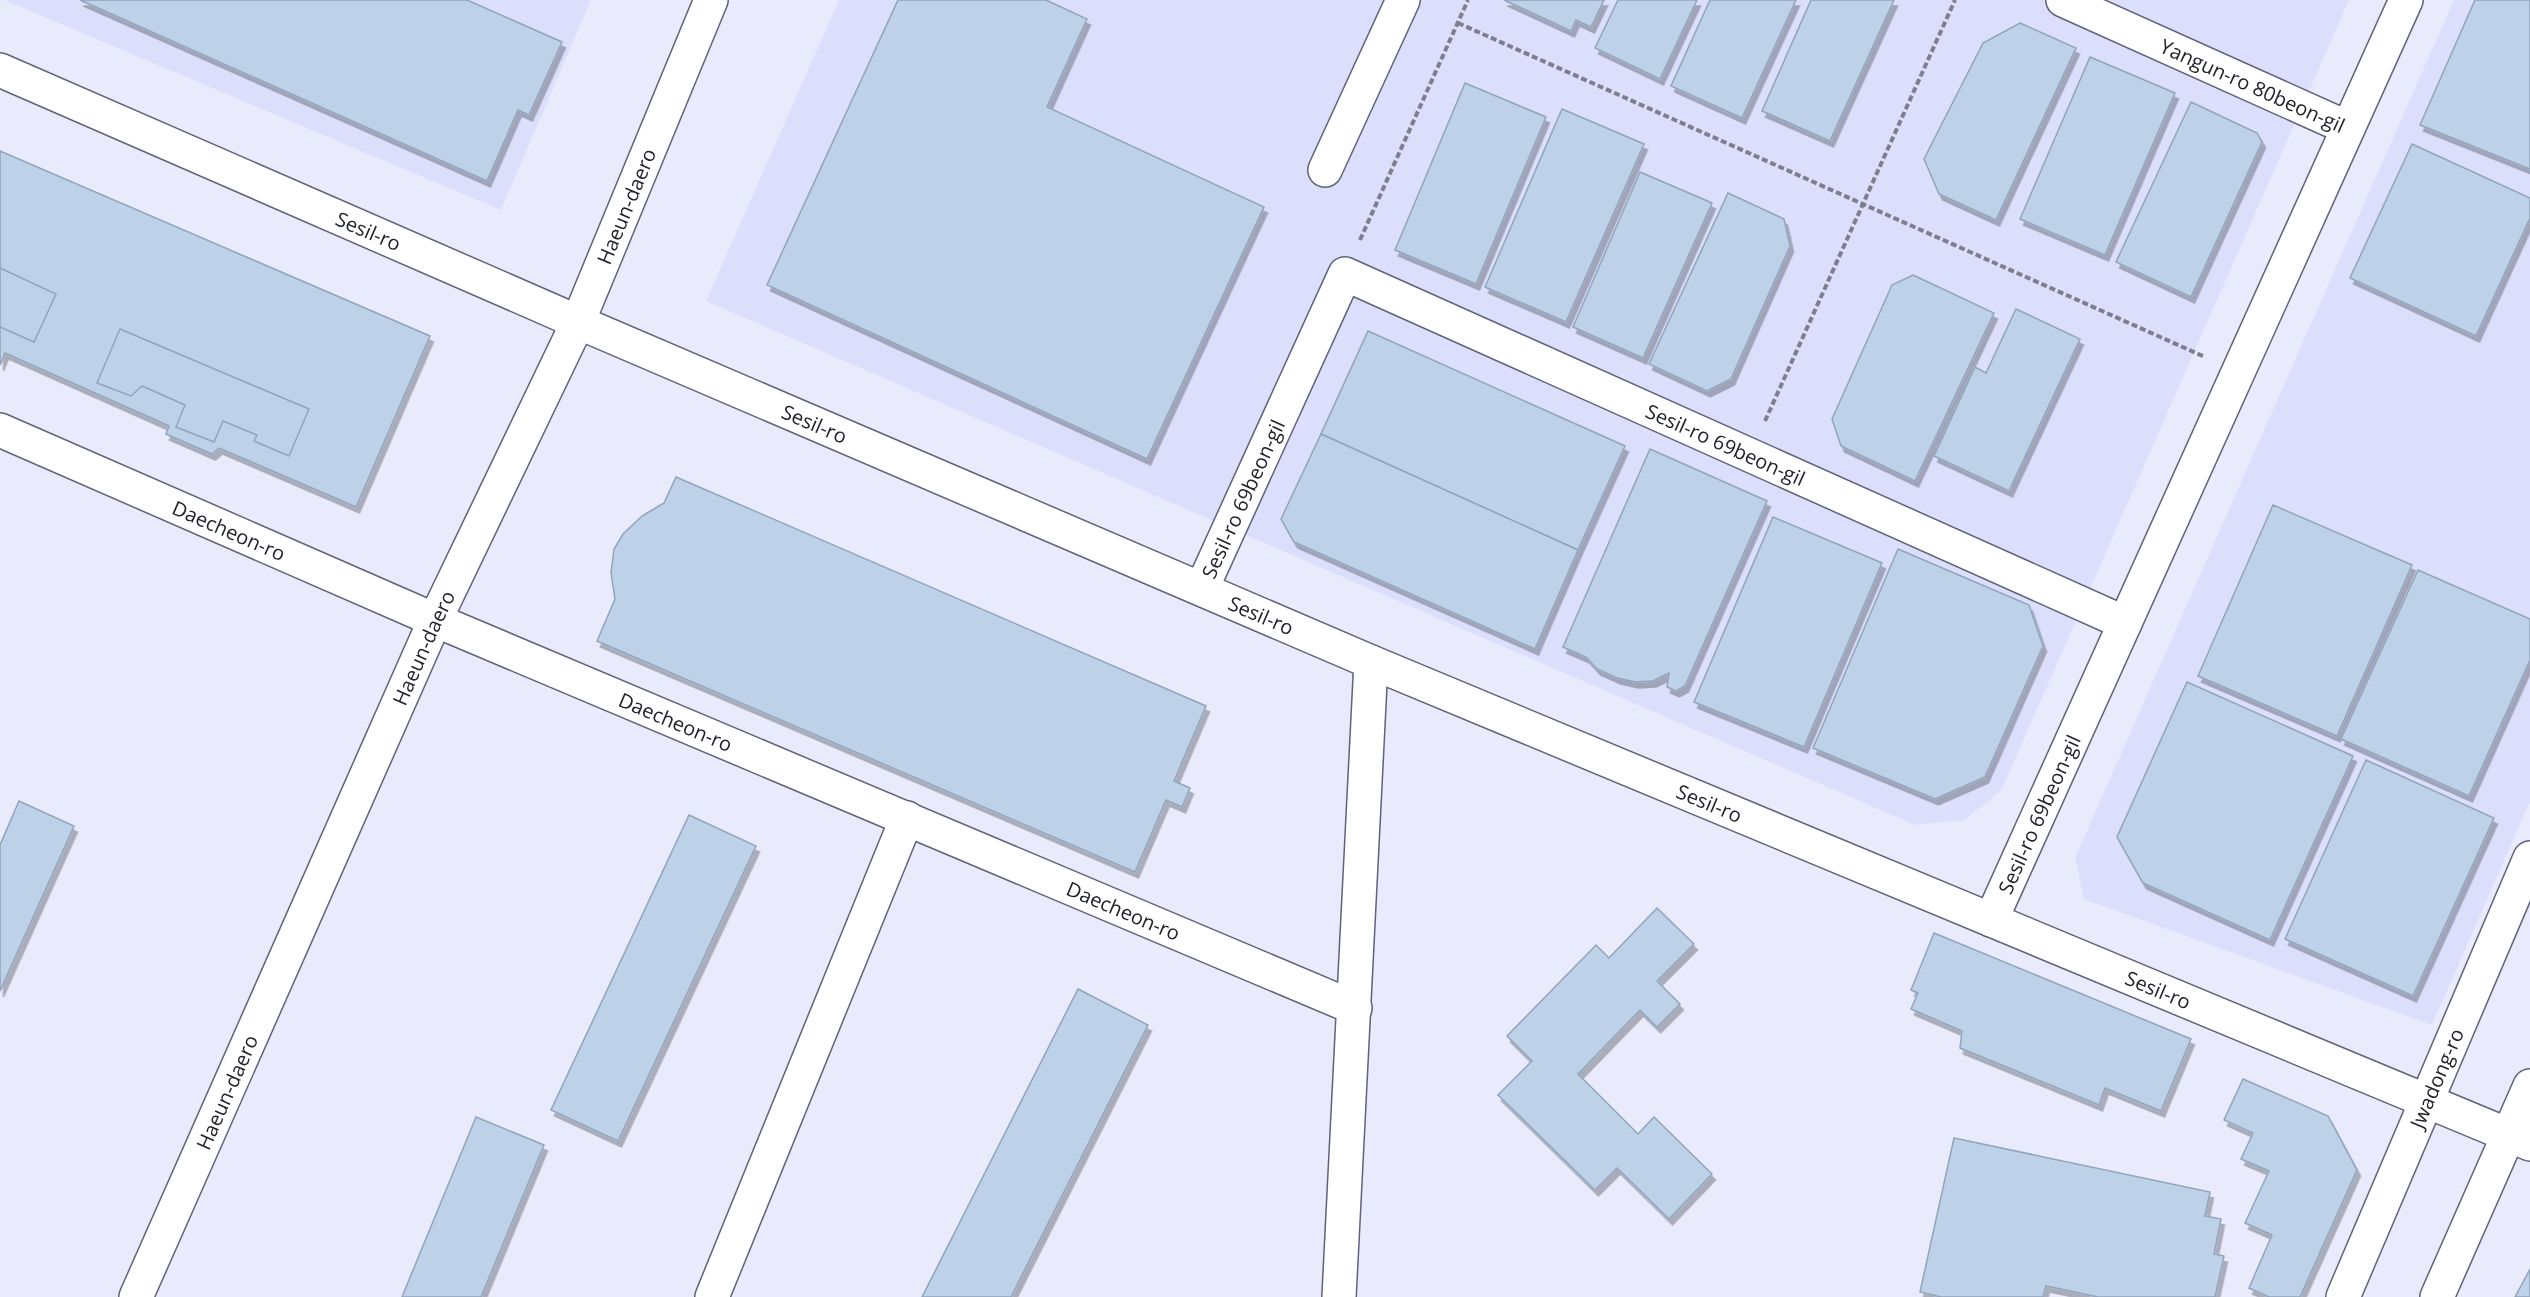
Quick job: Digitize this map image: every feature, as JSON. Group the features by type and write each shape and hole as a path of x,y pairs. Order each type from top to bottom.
{"street":[{"name":"Haeun-daero","path":"136,1297 435,620 578,322 711,0"},
{"path":"1325,170 1403,0"},
{"name":"Yangun-ro 80beon-gil","path":"2063,0 2348,128 2406,0"},
{"name":"Sesil-ro","path":"0,70 578,322 1371,662 2519,1140"},
{"path":"2125,623 2348,128"},
{"name":"Sesil-ro 69beon-gil","path":"1202,588 1345,274 2125,623 1991,920"},
{"name":"Daecheon-ro","path":"0,430 435,620 1355,1008"},
{"path":"1339,1297 1371,662"},
{"path":"712,1297 907,818"},
{"name":"Jwadong-ro","path":"2343,1297 2530,858"},
{"path":"2437,1297 2519,1140 2530,1086"}],"path":[{"path":"1345,274 1468,0"},
{"path":"1750,454 1955,0"},
{"path":"1458,23 2238,372"}],"shaded area":[{"path":"4,0 591,0 501,210"},
{"path":"839,0 2349,0 2001,791 1964,820 1915,825 706,301"},
{"path":"2454,0 2530,0 2530,802 2432,1025 2084,899 2075,858"}],"building":[{"path":"80,0 467,0 562,42 529,115 518,110 487,181"},
{"path":"898,0 1046,0 1087,19 1047,107 1264,207 1147,459 767,285"},
{"path":"1504,0 1604,0 1591,27 1576,20 1571,31"},
{"path":"1618,0 1697,0 1660,79 1595,48"},
{"path":"1710,0 1796,0 1742,118 1671,86"},
{"path":"1811,0 1894,0 1830,141 1762,111"},
{"path":"2475,0 2530,0 2530,169 2420,125"},
{"path":"2020,23 2076,48 1996,220 1939,194 1924,159 1983,43"},
{"path":"2090,57 2175,93 2105,255 2020,219"},
{"path":"1465,83 1546,117 1476,284 1395,250"},
{"path":"2191,102 2257,133 2262,142 2191,297 2116,262"},
{"path":"1562,109 1644,144 1566,322 1485,287"},
{"path":"2412,144 2530,198 2530,218 2476,336 2350,278"},
{"path":"0,151 430,336 356,507 219,448 212,454 166,434 169,426 5,353 0,365"},
{"path":"1640,172 1712,203 1643,358 1573,327"},
{"path":"1728,193 1784,219 1790,246 1731,379 1707,391 1649,364"},
{"path":"0,268 56,294 34,342 0,327"},
{"path":"1913,275 1994,313 1915,481 1841,446 1832,419 1892,285"},
{"path":"2016,309 2080,339 2009,491 1934,456 1975,367 1986,373"},
{"path":"120,329 309,409 289,456 254,441 257,435 223,421 214,442 176,427 185,405 142,386 131,396 97,383"},
{"path":"1368,331 1625,446 1578,550 1321,434"},
{"path":"1321,434 1578,550 1535,649 1294,542 1281,519"},
{"path":"1650,449 1767,501 1685,686 1676,691 1667,687 1669,673 1653,681 1635,682 1617,678 1597,669 1586,657 1563,647"},
{"path":"676,477 1206,706 1174,781 1190,788 1182,807 1166,800 1135,872 597,641 615,599 611,573 614,549 623,534 642,516 664,503"},
{"path":"2273,505 2412,565 2337,736 2198,676"},
{"path":"1773,517 1882,563 1804,747 1694,702"},
{"path":"1898,549 2029,605 2043,646 1985,777 1935,799 1813,748"},
{"path":"2418,570 2530,619 2530,660 2469,796 2341,739"},
{"path":"2187,682 2353,756 2270,940 2143,883 2117,837"},
{"path":"2366,760 2494,818 2413,996 2285,939"},
{"path":"19,801 74,826 0,991 0,845"},
{"path":"689,815 756,846 618,1141 551,1110"},
{"path":"1657,908 1694,944 1657,981 1680,1004 1657,1027 1640,1010 1578,1074 1638,1134 1654,1117 1712,1174 1669,1219 1617,1168 1595,1190 1498,1095 1532,1061 1507,1036 1596,945 1609,958"},
{"path":"1934,933 2191,1039 2161,1111 2105,1088 2099,1105 1960,1048 1962,1031 1911,1009 1918,993 1911,990"},
{"path":"1078,989 1148,1025 1011,1297 922,1297"},
{"path":"2243,1079 2328,1116 2357,1170 2300,1297 2269,1297 2249,1288 2272,1235 2245,1223 2269,1171 2241,1159 2253,1133 2224,1120"},
{"path":"476,1117 544,1145 481,1297 402,1297"},
{"path":"1954,1138 2210,1192 2205,1216 2221,1219 2214,1254 2224,1256 2215,1297 2098,1297 2046,1286 2043,1297 1941,1297 1920,1292"},
{"path":"2530,1269 2530,1297 2515,1297"}]}
